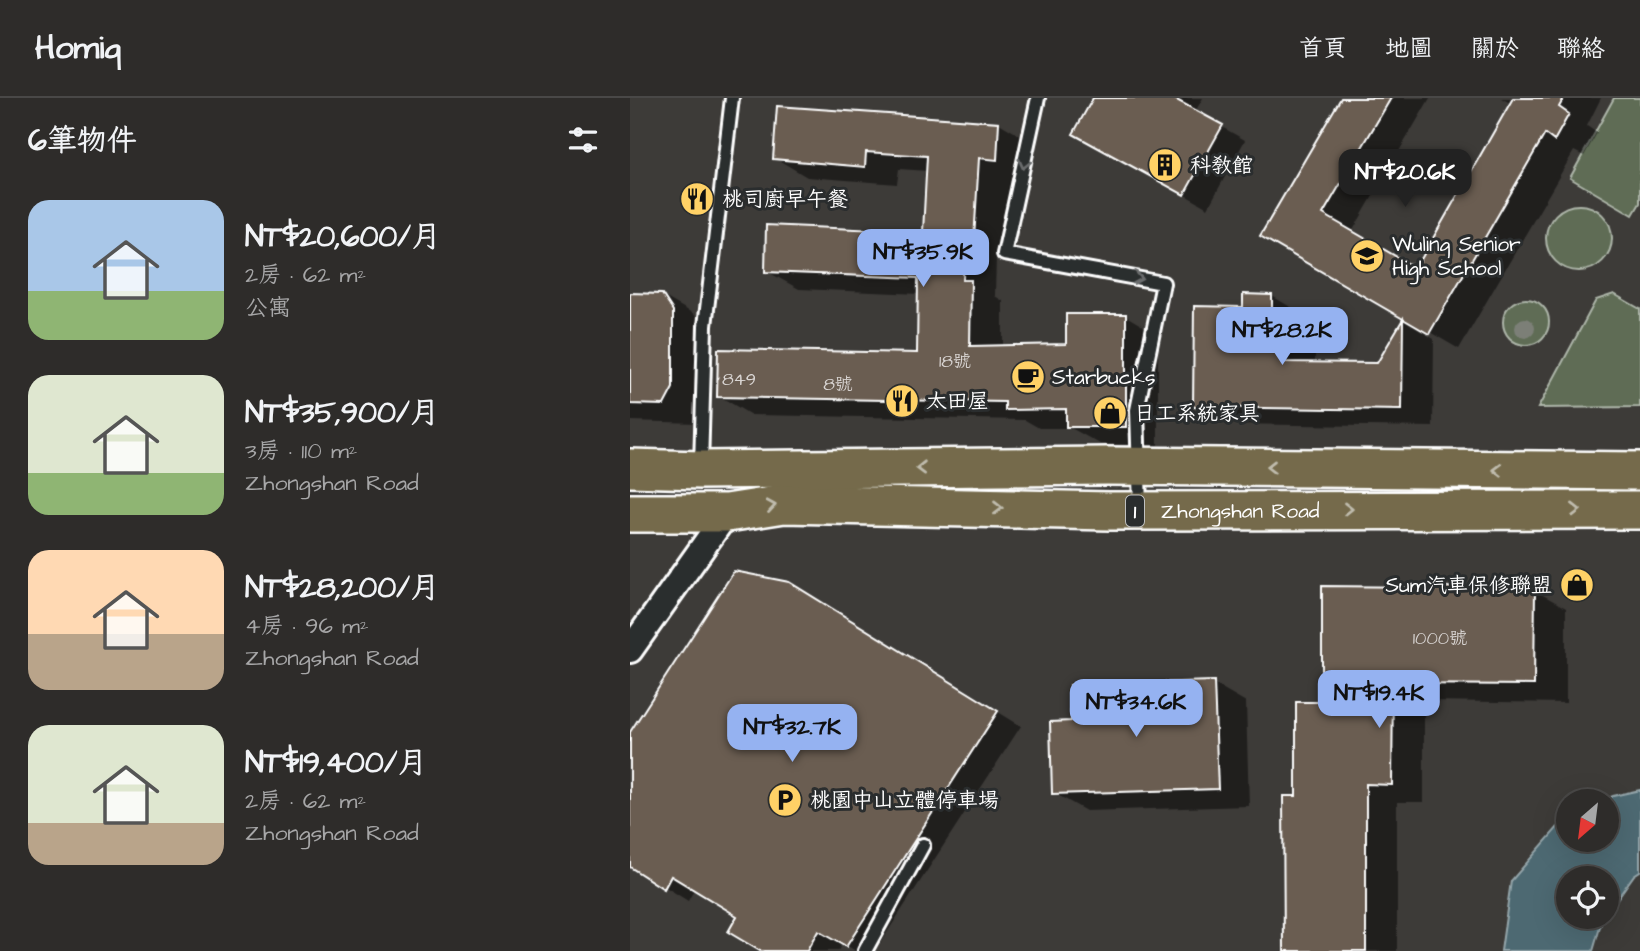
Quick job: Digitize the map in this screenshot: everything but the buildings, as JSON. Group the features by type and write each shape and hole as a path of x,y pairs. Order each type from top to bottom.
{"main road":[{"name":"Zhongshan Road","path":"630,468 701,470 1138,467 1640,471"},
{"name":"Zhongshan Road","path":"630,513 727,513 784,504 1140,510 1640,510"}],"street":[{"path":"630,650 727,513"}],"lane":[{"path":"701,470 705,326 732,98"},
{"path":"1038,98 1004,254 1163,283 1137,410 1140,510"},
{"path":"865,951 923,845"}],"green space":[{"path":"1614,98 1640,98 1640,203 1633,215 1570,178"},
{"path":"1579,205 1602,215 1612,238 1602,261 1579,271 1556,261 1546,238 1556,215"},
{"path":"1614,294 1640,309 1640,407 1538,408 1596,300"},
{"path":"1526,299 1542,306 1549,322 1542,338 1526,345 1510,338 1503,322 1510,306"}],"water":[{"path":"1640,790 1640,871 1619,896 1619,866 1556,866 1556,929 1599,929 1593,951 1501,951 1511,881 1556,829 1556,852 1619,852 1619,795"}],"place":[{"name":"科教館","path":"1165,165"},
{"name":"桃司廚早午餐","path":"697,199"},
{"name":"Wuling Senior High School","path":"1367,256"},
{"name":"Starbucks","path":"1028,377"},
{"name":"太田屋","path":"902,401"},
{"name":"日工系統家具","path":"1110,413"},
{"name":"Sum汽車保修聯盟","path":"1577,585"},
{"name":"桃園中山立體停車場","path":"785,800"}]}
